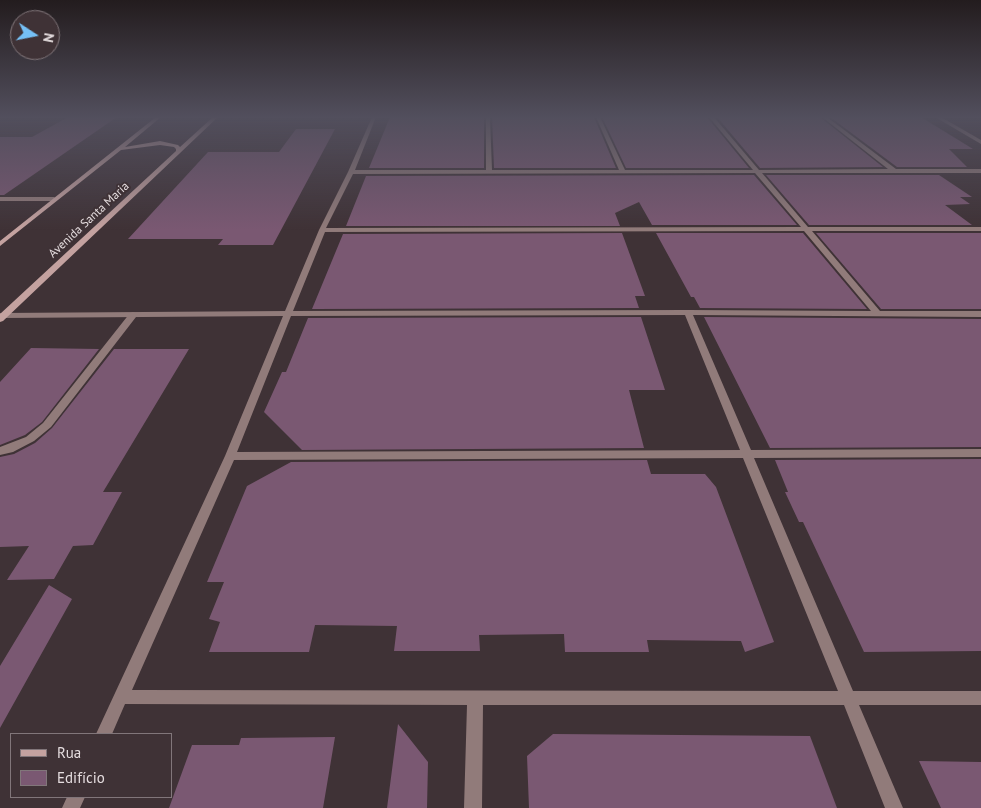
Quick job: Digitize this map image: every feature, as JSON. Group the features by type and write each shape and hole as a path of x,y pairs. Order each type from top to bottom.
{"main road":[{"path":"0,244 112,155"},
{"name":"Avenida Santa Maria","path":"2,317 176,155"}],"street":[{"path":"104,733 230,456 322,230 359,155"},
{"path":"489,155 490,172"},
{"path":"615,155 623,172"},
{"path":"745,155 878,314"},
{"path":"873,155 894,171"},
{"path":"352,172 981,171"},
{"path":"0,199 54,200"},
{"path":"322,230 981,229"},
{"path":"2,317 688,312 981,314"},
{"path":"688,312 894,808"},
{"path":"0,451 30,439 46,425 133,315"},
{"path":"230,456 981,453"},
{"path":"121,697 981,698"},
{"path":"473,808 475,698"}],"building":[{"path":"0,155 62,155 4,195 0,195"},
{"path":"206,155 321,155 273,245 218,245 223,239 128,239"},
{"path":"374,155 484,155 484,168 369,168"},
{"path":"493,155 610,155 616,168 494,168"},
{"path":"620,155 738,155 749,168 626,168"},
{"path":"749,155 868,155 883,167 760,168"},
{"path":"881,155 955,155 967,167 897,167"},
{"path":"754,175 797,225 652,225 639,202 615,213 620,226 346,226 366,176"},
{"path":"766,175 939,175 972,197 960,197 970,204 945,205 972,225 809,225"},
{"path":"622,233 645,296 635,296 639,308 312,309 343,234"},
{"path":"656,233 803,233 867,309 700,308 694,297 691,297"},
{"path":"816,233 981,233 981,309 881,309"},
{"path":"641,317 665,390 629,390 644,448 302,450 264,412 282,372 286,372 308,318"},
{"path":"704,317 981,319 981,447 770,448"},
{"path":"31,348 99,349 42,422 25,435 0,445 0,382"},
{"path":"114,349 189,349 103,492 122,492 93,545 73,546 54,579 7,580 29,546 0,547 0,457 14,454 35,443 52,428"},
{"path":"981,459 981,651 864,652 803,522 799,522 785,492 788,492 775,460"},
{"path":"647,460 651,474 705,474 716,487 774,642 745,652 741,641 647,640 649,652 565,652 564,634 479,635 480,651 394,651 397,626 315,625 309,652 209,652 220,622 209,619 224,582 207,582 247,486 291,462"},
{"path":"49,585 72,599 0,728 0,666"},
{"path":"398,724 428,762 427,808 387,808"},
{"path":"553,734 810,736 837,808 529,808 527,756"},
{"path":"335,737 323,808 169,808 192,745 239,745 241,738"},
{"path":"919,761 981,762 981,808 941,808"}]}
